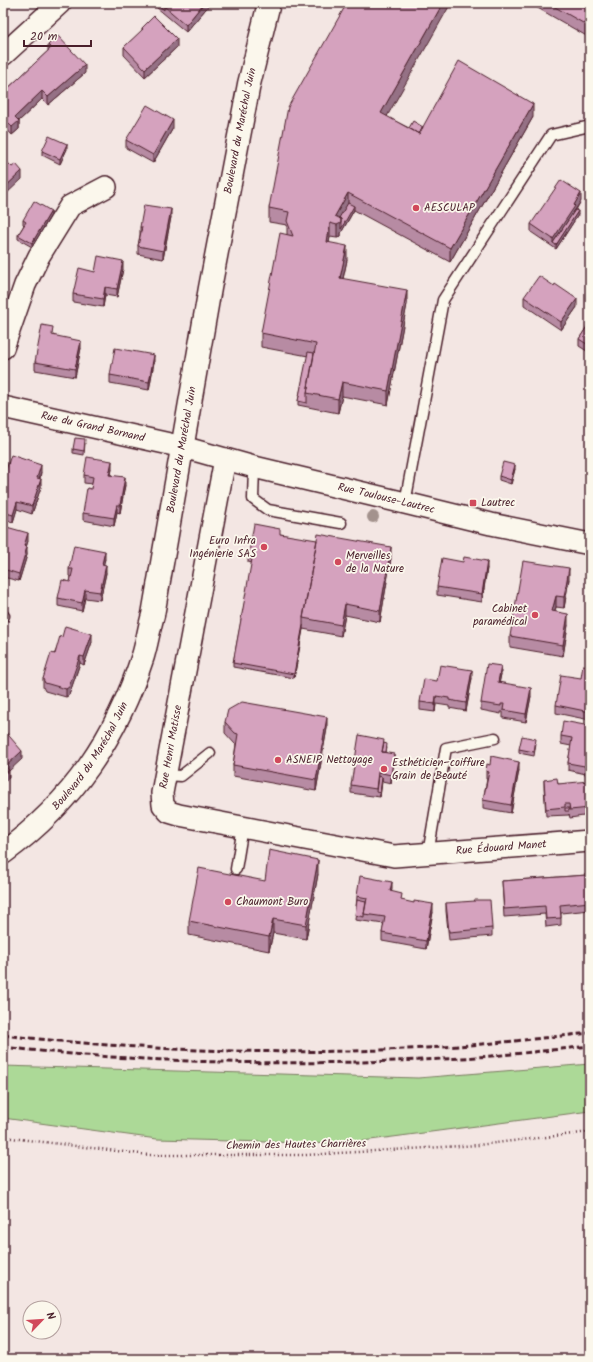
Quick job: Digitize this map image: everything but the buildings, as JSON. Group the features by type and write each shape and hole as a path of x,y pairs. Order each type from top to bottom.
{"street":[{"path":"3,55 60,3"},
{"name":"Boulevard du Maréchal Juin","path":"3,853 26,836 47,817 76,784 99,752 118,719 143,655 153,615 210,288 249,84 269,3"},
{"path":"3,348 25,285 39,256 70,206 106,187"},
{"name":"Rue du Grand Bornand","path":"3,407 183,447"},
{"name":"Rue Toulouse-Lautrec","path":"183,447 225,460 405,502 491,524 590,544"},
{"name":"Rue Henri Matisse","path":"225,460 165,775 162,793 163,805 169,812 179,816 394,856 421,854"},
{"name":"Rue Édouard Manet","path":"421,854 590,841"}],"lane":[{"path":"405,502 443,300 551,135 590,126"},
{"path":"254,467 253,499 268,510 341,523"},
{"path":"421,854 446,748 495,738"},
{"path":"165,775 181,776 210,753"},
{"path":"236,869 243,827"}],"path":[{"name":"Chemin des Hautes Charrières","path":"3,1137 150,1155 305,1155 478,1145 590,1132"}],"green space":[{"path":"590,1064 590,1111 340,1144 157,1139 3,1118 3,1066 418,1078"}],"railway":[{"path":"3,1035 58,1041 168,1049 278,1052 388,1050 443,1047 498,1043 590,1033"},
{"path":"3,1047 113,1057 278,1063 461,1058 590,1046"}],"place":[{"name":"AESCULAP","path":"416,208"},
{"name":"Lautrec","path":"473,503"},
{"name":"Euro Infra Ingénierie SAS","path":"264,547"},
{"name":"Merveilles de la Nature","path":"338,562"},
{"name":"Cabinet paramédical","path":"535,615"},
{"name":"ASNEIP Nettoyage","path":"278,760"},
{"name":"Esthéticien–coiffure Grain de Beauté","path":"384,769"},
{"name":"Chaumont Buro","path":"228,902"}]}
